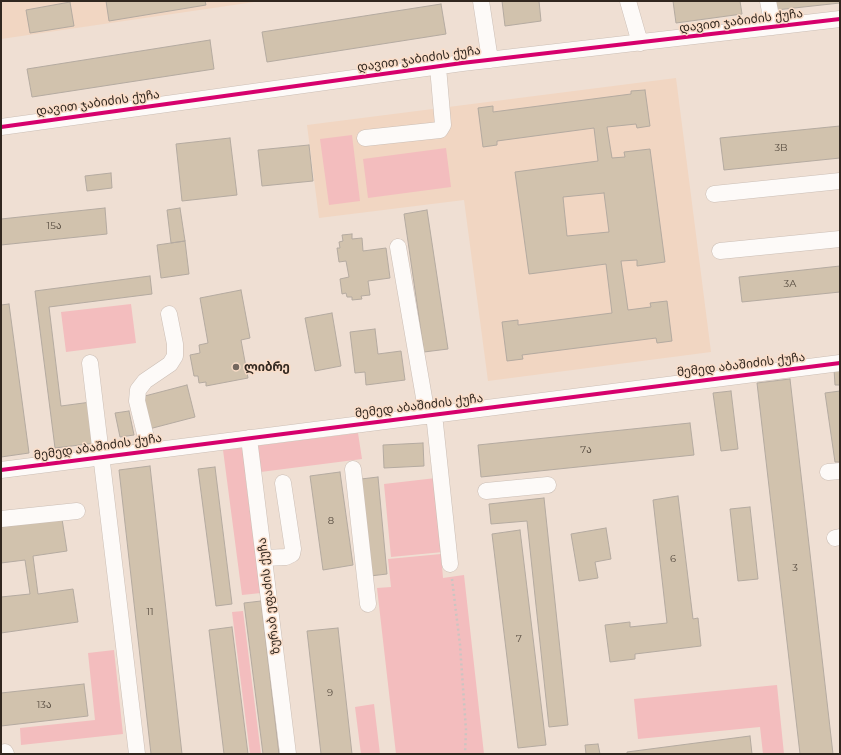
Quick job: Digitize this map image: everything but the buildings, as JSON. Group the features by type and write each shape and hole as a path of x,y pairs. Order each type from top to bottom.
{"street":[{"path":"481,1 490,60"},
{"path":"628,1 640,43"},
{"path":"768,1 773,27"},
{"name":"დავით ჯაბიძის ქუჩა","path":"1,126 490,60 840,19"},
{"path":"365,138 440,130 442,124 438,67"},
{"path":"714,194 840,181"},
{"path":"720,251 840,238"},
{"path":"398,247 430,415 450,564"},
{"path":"149,450 137,401 138,390 145,381 170,364 175,356 169,314"},
{"name":"მემედ აბაშიძის ქუჩა","path":"1,470 840,363"},
{"path":"90,364 137,754"},
{"name":"ზურაბ ეფაძის ქუჩა","path":"249,438 288,754"},
{"path":"353,469 368,604"},
{"path":"265,558 286,557 292,554 293,549 283,482"},
{"path":"486,491 548,485"},
{"path":"1,519 77,511"}],"path":[{"path":"450,564 460,645 466,730 465,754"}],"shaded area":[{"path":"1,1 261,1 1,39"},
{"path":"676,78 711,352 488,381 464,200 319,218 307,125"},
{"path":"352,135 360,201 329,205 320,139"},
{"path":"446,148 451,187 368,198 363,159"},
{"path":"131,304 136,343 66,352 61,312"},
{"path":"358,433 362,459 245,474 261,593 242,595 223,450"},
{"path":"436,478 443,552 391,557 384,484"},
{"path":"441,554 443,578 464,575 484,754 396,754 377,588 391,587 388,559"},
{"path":"243,611 261,754 250,754 232,612"},
{"path":"114,650 123,734 21,745 20,728 95,720 88,653"},
{"path":"777,685 784,754 763,754 760,727 638,739 634,699"},
{"path":"374,704 380,754 361,754 355,707"}],"cycle path":[{"path":"1,127 462,63 840,19"},
{"path":"1,470 840,363"}],"place":[{"name":"ლიბრე","path":"236,367"}]}
